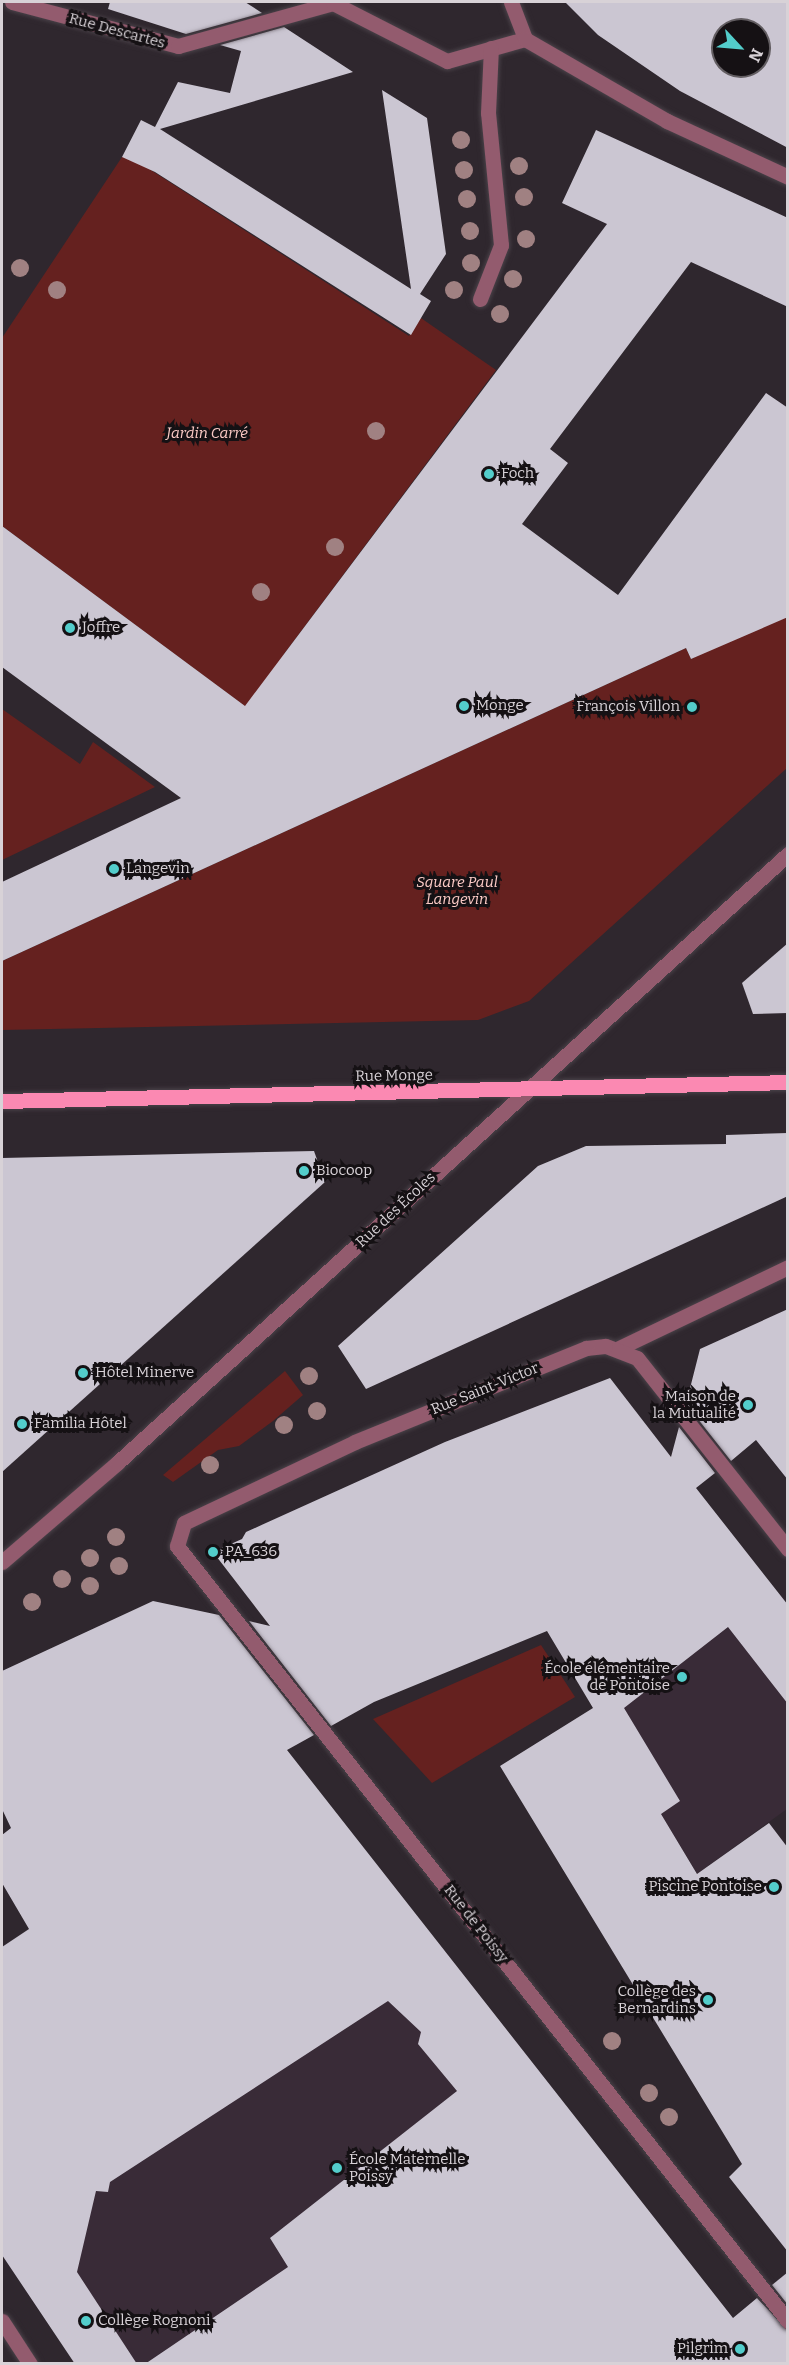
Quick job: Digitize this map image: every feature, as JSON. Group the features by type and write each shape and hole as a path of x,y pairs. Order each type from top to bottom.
{"main road":[{"name":"Rue Monge","path":"2,1101 521,1091 788,1082"}],"street":[{"name":"Rue Descartes","path":"12,2 178,46 333,3 360,14 432,57 447,61 525,39"},
{"path":"511,2 525,39 667,121 788,177"},
{"path":"480,299 501,245 488,113 491,48"},
{"name":"Rue des Écoles","path":"2,1562 370,1235 521,1091 788,854"},
{"name":"Rue Saint-Victor","path":"184,1523 355,1442 479,1390 586,1348 619,1348 788,1267"},
{"path":"619,1348 637,1358 788,1549"},
{"name":"Rue de Poissy","path":"184,1523 177,1546 788,2321"},
{"path":"2,2321 30,2364"}],"shaded area":[{"name":"École élémentaire de Pontoise","path":"610,1596 787,1605 787,1809 697,1874 605,1722"},
{"path":"432,1935 553,2089 246,2363 75,2363 2,2255 2,2229 64,2209"}],"green space":[{"name":"Jardin Carré","path":"129,156 409,336 418,316 496,370 284,654 258,716 2,526 2,338 122,157"},
{"name":"Square Paul Langevin","path":"787,612 787,768 529,1001 478,1020 2,1030 2,961 686,648 691,659"},
{"path":"2,709 80,764 93,742 155,787 2,860"},
{"path":"285,1371 303,1395 273,1421 239,1446 218,1450 173,1482 163,1475"},
{"path":"541,1645 575,1697 432,1783 373,1719"}],"building":[{"path":"110,2 245,2 262,13 186,34 108,9"},
{"path":"565,2 788,2 788,148 680,91 598,35"},
{"path":"284,27 353,72 160,129 411,289 382,90 427,118 446,254 420,294 431,301 411,335 155,172 122,157 141,120 155,127 178,82 230,93 241,51 220,45"},
{"path":"596,130 788,218 788,307 691,262 550,449 568,463 522,524 618,595 766,393 788,408 788,617 691,659 686,648 2,961 2,882 181,798 2,667 2,526 245,706 607,224 562,203"},
{"path":"788,943 788,1013 753,1014 742,983"},
{"path":"788,1133 788,1196 366,1389 338,1346 538,1166 586,1146 726,1144 726,1135"},
{"path":"314,1151 325,1182 2,1472 2,1158"},
{"name":"Maison de la Mutualité","path":"788,1309 788,1480 756,1440 731,1461 686,1404 700,1349"},
{"path":"610,1378 671,1457 679,1427 715,1473 696,1488 788,1605 788,1704 728,1627 624,1708 680,1801 661,1814 697,1874 769,1823 788,1848 788,2252 729,2177 742,2164 500,1766 593,1708 547,1631 374,1702 331,1726 249,1621 270,1626 213,1552 242,1539 246,1532 445,1442"},
{"path":"153,1601 219,1615 314,1735 287,1750 733,2318 757,2298 788,2331 788,2364 145,2364 288,2267 270,2238 457,2091 418,2044 421,2032 388,2001 110,2182 108,2192 96,2191 77,2272 137,2364 75,2364 2,2255 2,1947 29,1929 2,1883 2,1835 11,1828 2,1809 2,1671"},
{"path":"788,2272 788,2305 772,2285"}],"place":[{"name":"Foch","path":"489,474"},
{"name":"Joffre","path":"70,628"},
{"name":"Monge","path":"464,706"},
{"name":"François Villon","path":"692,707"},
{"name":"Langevin","path":"114,869"},
{"name":"Biocoop","path":"304,1171"},
{"name":"Hôtel Minerve","path":"83,1373"},
{"name":"Maison de la Mutualité","path":"748,1405"},
{"name":"Familia Hôtel","path":"22,1424"},
{"name":"PA_636","path":"213,1552"},
{"name":"École élémentaire de Pontoise","path":"682,1677"},
{"name":"Piscine Pontoise","path":"774,1887"},
{"name":"Collège des Bernardins","path":"708,2000"},
{"name":"École Maternelle Poissy","path":"337,2168"},
{"name":"Collège Rognoni","path":"86,2321"},
{"name":"Pilgrim","path":"740,2349"}]}
